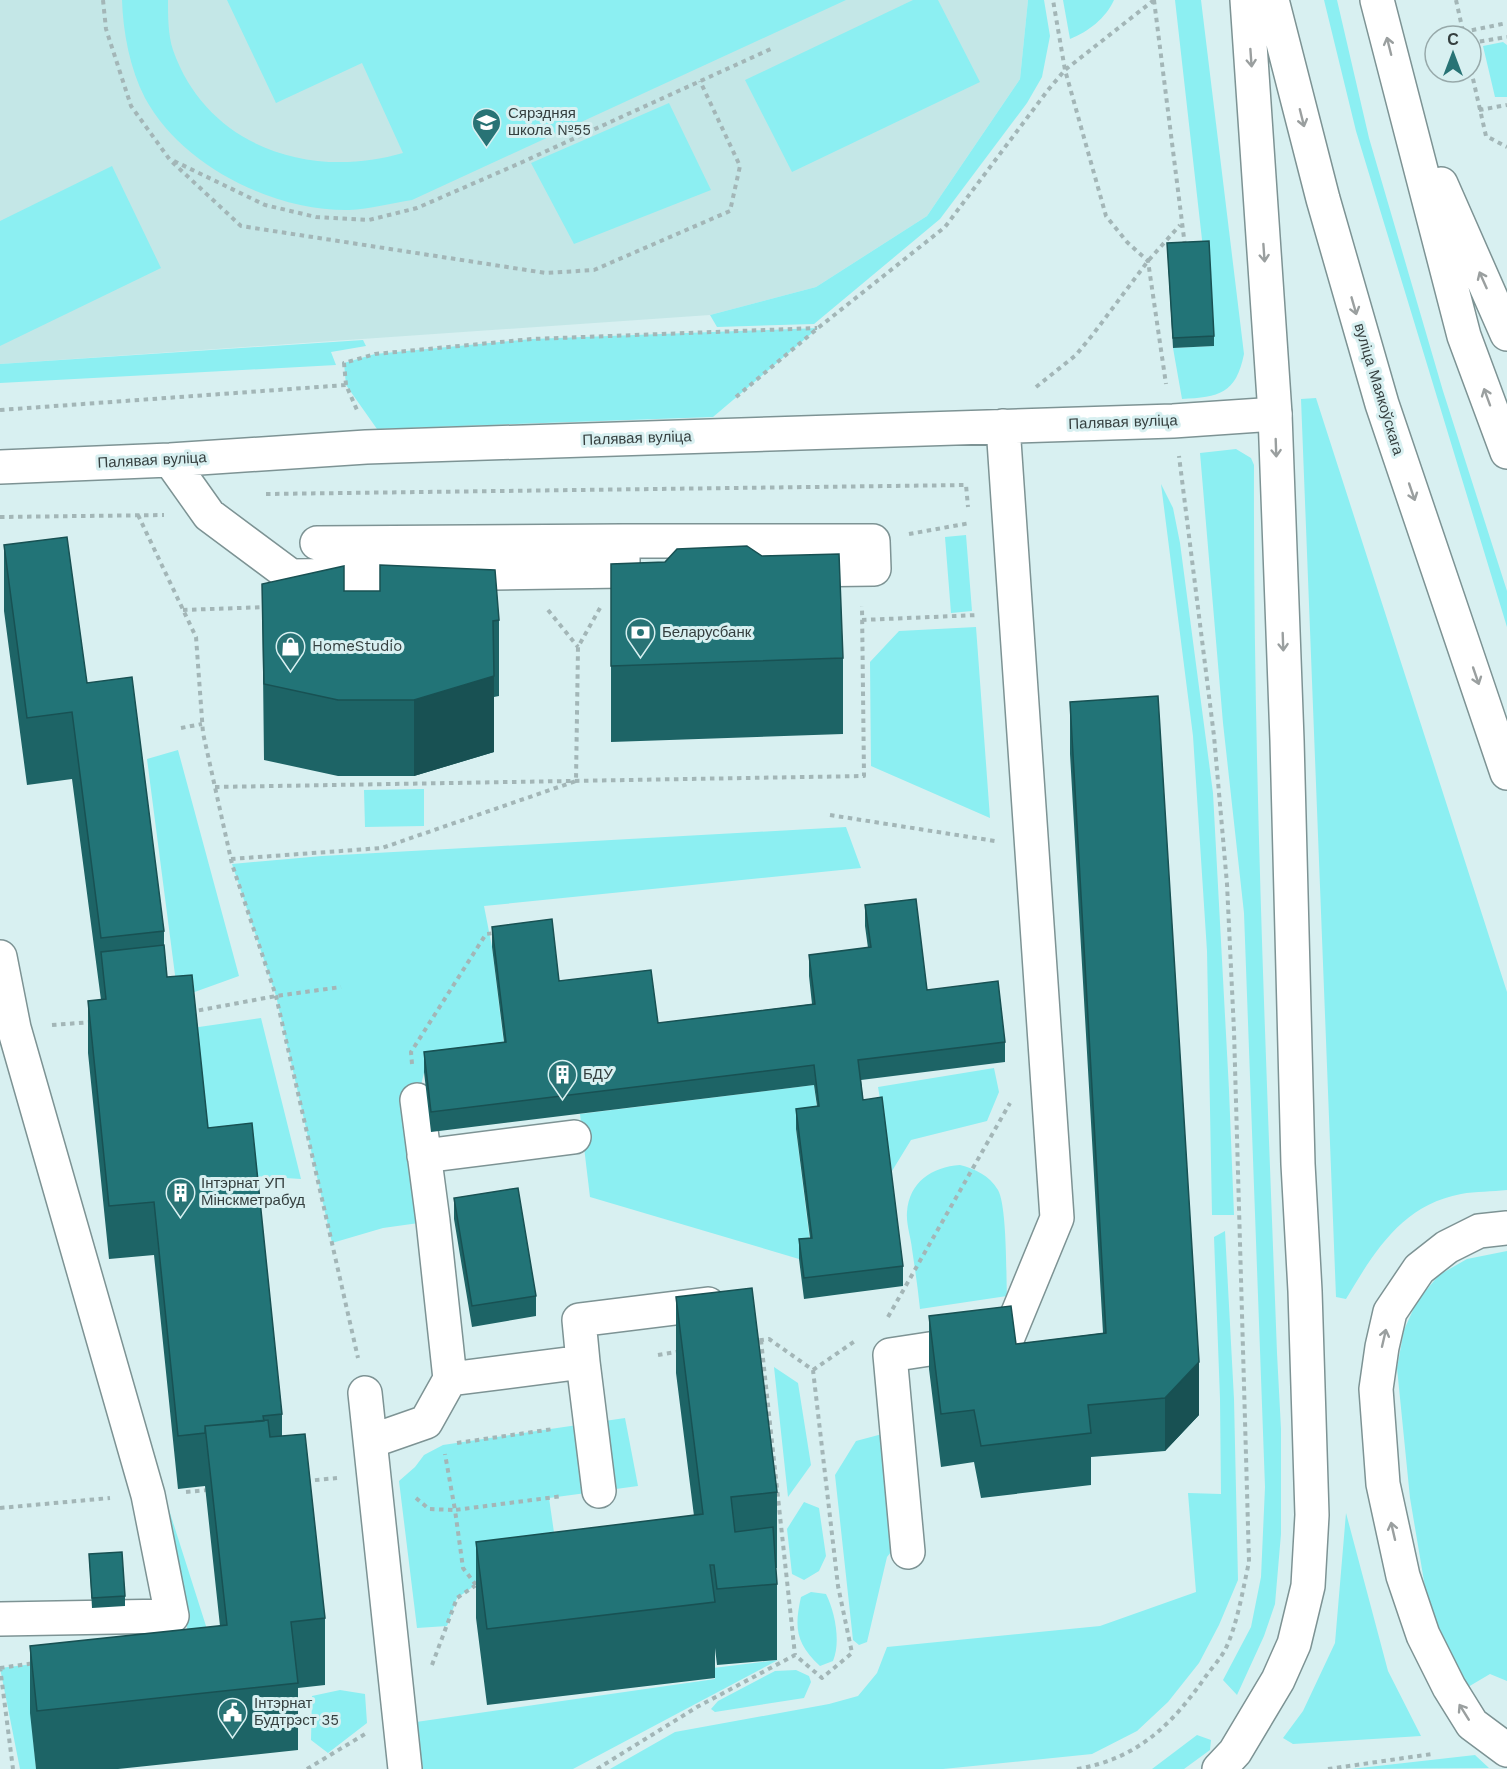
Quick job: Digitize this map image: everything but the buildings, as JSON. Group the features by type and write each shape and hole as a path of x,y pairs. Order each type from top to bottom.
{"main road":[{"path":"1219,1769 1235,1752 1278,1680 1294,1644 1308,1586 1312,1515 1305,1291 1298,1164 1287,740 1275,414 1247,0"},
{"name":"вуліца Маякоўскага","path":"1272,0 1323,199 1382,404 1507,773"},
{"path":"1377,0 1464,336 1507,452"},
{"path":"1400,93 1507,334"},
{"name":"Палявая вуліца","path":"0,467 170,460 366,447 1173,421 1275,414"},
{"path":"908,1552 890,1355 1008,1337 1058,1218 1003,426"},
{"path":"170,460 208,515 291,576 631,561 868,555"},
{"path":"317,543 631,561"},
{"path":"742,570 868,555"},
{"path":"0,957 14,1028 148,1495 172,1616 0,1619"},
{"path":"371,1439 426,1422 450,1379 417,1100"},
{"path":"424,1156 574,1137"},
{"path":"1507,1228 1479,1231 1447,1247 1419,1269 1390,1312 1376,1389 1383,1484 1403,1576 1423,1635 1449,1687 1472,1724 1507,1750"},
{"path":"599,1491 579,1320 708,1304"},
{"path":"450,1379 583,1362"},
{"path":"366,1393 405,1769"}],"path":[{"path":"103,0 106,29 131,106 170,160 241,226 546,273 594,270 730,211 740,166 700,81"},
{"path":"1053,0 1065,70 1106,216 1127,242 1148,261 1168,391"},
{"path":"730,402 818,328 945,227 1065,70 1154,0"},
{"path":"1154,0 1186,252"},
{"path":"1456,0 1461,24"},
{"path":"1483,29 1507,23"},
{"path":"1483,41 1507,37"},
{"path":"170,160 265,205 316,217 369,220 417,208 773,48"},
{"path":"1474,84 1486,136 1507,147"},
{"path":"1479,110 1507,105"},
{"path":"1035,388 1076,355 1148,261 1181,224"},
{"path":"346,385 344,363 375,354 532,339 818,328"},
{"path":"1077,1769 1102,1765 1134,1749 1161,1731 1189,1701 1225,1650 1240,1604 1249,1562 1234,1031 1227,884 1214,736 1179,454"},
{"path":"255,494 966,485 971,534"},
{"path":"138,515 196,637 202,724 231,859 276,996 366,1393"},
{"path":"0,518 208,515"},
{"path":"215,787 864,776 862,620 868,555 969,523"},
{"path":"862,620 979,615 977,604"},
{"path":"545,606 578,647"},
{"path":"576,781 578,647 601,607"},
{"path":"181,728 202,724"},
{"path":"231,859 382,848 576,781"},
{"path":"830,815 999,842"},
{"path":"417,1100 411,1052 486,934 497,933"},
{"path":"188,1012 341,987"},
{"path":"14,1028 103,1022"},
{"path":"880,1323 890,1316 1010,1103"},
{"path":"813,1370 861,1336"},
{"path":"749,1342 760,1340 769,1339 813,1370 838,1586 852,1653 822,1678 795,1655 760,1340"},
{"path":"658,1355 692,1350"},
{"path":"454,1444 590,1423"},
{"path":"433,1664 457,1598 476,1585 463,1568 443,1445"},
{"path":"295,1482 374,1475"},
{"path":"0,1508 218,1489"},
{"path":"414,1491 416,1499 429,1509 455,1510 599,1491"},
{"path":"597,1769 697,1707 795,1655"},
{"path":"0,1667 13,1769"},
{"path":"307,1769 399,1715"},
{"path":"1328,1769 1432,1754"}],"shaded area":[{"name":"Сярэдняя школа №55","path":"0,0 1028,0 1020,79 927,216 816,287 710,315 0,364"},
{"path":"122,0 168,0 171,44 189,83 210,111 236,132 266,148 298,158 333,162 368,160 403,153 362,63 276,103 227,0 846,0 412,200 349,210 320,208 261,193 232,180 206,164 182,144 161,122 145,98 135,75 128,50"},
{"path":"913,0 938,0 980,82 792,172 745,80"},
{"path":"1028,0 1044,0 1050,36 1042,77 1027,103 940,219 814,324 717,327 710,315 816,287 927,216 1020,79"},
{"path":"1063,0 1114,0 1096,24 1070,39"},
{"path":"1175,0 1201,0 1244,354 1236,378 1224,391 1206,397 1182,399 1173,348 1214,346"},
{"path":"1324,0 1337,0 1369,138 1443,391 1507,591 1507,627 1356,131"},
{"path":"1503,42 1507,45 1507,97 1495,97 1483,46"},
{"path":"669,103 711,190 574,244 531,163"},
{"path":"112,166 161,268 0,346 0,221"},
{"path":"818,328 713,417 377,429 346,385 344,363 375,354 532,339"},
{"path":"363,340 366,346 331,352 336,365 0,383 0,364"},
{"path":"1316,398 1507,992 1507,1190 1461,1194 1422,1208 1392,1233 1379,1248 1346,1299 1336,1297 1301,399"},
{"path":"1236,449 1251,458 1254,465 1261,909 1281,1429 1281,1534 1275,1604 1264,1636 1237,1695 1223,1680 1251,1627 1261,1577 1265,1487 1244,913 1223,723 1200,453"},
{"path":"1161,484 1173,508 1180,543 1213,793 1234,1215 1212,1215 1207,951 1193,736"},
{"path":"966,535 972,611 951,613 945,537"},
{"path":"976,627 990,818 871,766 870,662 899,631"},
{"path":"178,750 239,976 178,998 147,759"},
{"path":"424,789 424,826 365,827 364,790"},
{"path":"846,827 861,868 484,906 492,947 506,1062 424,1073 417,1101 433,1221 383,1228 332,1243 276,996 232,864 322,856"},
{"path":"261,1018 301,1179 252,1176 208,1181 192,1028"},
{"path":"994,1068 999,1092 987,1121 911,1140 892,1171 878,1087"},
{"path":"814,1085 819,1126 796,1130 812,1258 799,1259 590,1197 580,1114"},
{"path":"960,1165 981,1173 990,1180 1001,1198 1005,1225 1007,1296 920,1309 907,1221 909,1201 917,1184 931,1173"},
{"path":"1225,1231 1234,1399 1238,1580 1219,1625 1199,1663 1168,1702 1137,1731 1092,1754 943,1769 610,1769 675,1732 829,1704 858,1696 877,1673 887,1647 1100,1626 1196,1592 1188,1493 1221,1494 1214,1237"},
{"path":"1507,1251 1507,1681 1490,1674 1468,1687 1449,1657 1426,1593 1410,1498 1397,1368 1404,1330 1417,1301 1439,1275 1467,1259"},
{"path":"774,1367 798,1383 811,1465 788,1497"},
{"path":"625,1418 638,1486 549,1498 560,1574 477,1584 457,1598 447,1626 417,1628 399,1481 415,1467 424,1455 443,1445"},
{"path":"886,1433 895,1547 887,1557 867,1642 859,1645 853,1640 835,1475 856,1441"},
{"path":"164,1494 227,1692 31,1713 36,1769 20,1769 0,1668 190,1645"},
{"path":"804,1502 819,1508 826,1556 819,1571 804,1580 792,1574 787,1529"},
{"path":"1346,1513 1388,1671 1421,1736 1293,1744 1283,1738 1303,1711 1335,1643"},
{"path":"811,1592 826,1594 836,1627 837,1645 833,1661 820,1666 802,1643 798,1627 801,1597"},
{"path":"778,1660 573,1769 423,1769 416,1722 715,1679 713,1668"},
{"path":"796,1670 809,1676 811,1682 804,1698 715,1712 711,1709 718,1701 775,1671"},
{"path":"340,1690 365,1694 367,1723 328,1753 311,1740 312,1696"},
{"path":"1197,1735 1211,1740 1210,1750 1184,1769 1152,1769"},
{"path":"1475,1755 1489,1768 1351,1769"}],"place":[{"name":"Сярэдняя школа №55","path":"487,148"},
{"name":"Беларусбанк","path":"641,658"},
{"name":"HomeStudio","path":"291,672"},
{"name":"БДУ","path":"562,1100"},
{"name":"Інтэрнат УП Мінскметрабуд","path":"180,1218"},
{"name":"Інтэрнат Будтрэст 35","path":"233,1738"}]}
